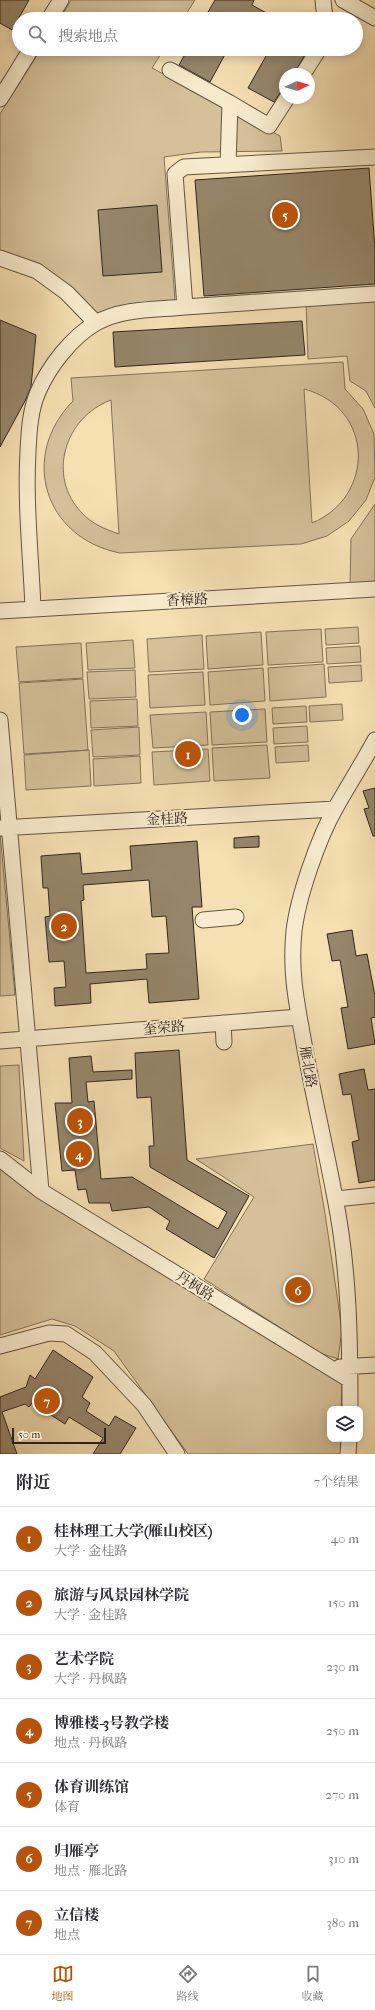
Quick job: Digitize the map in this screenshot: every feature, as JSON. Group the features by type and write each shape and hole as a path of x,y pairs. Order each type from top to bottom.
{"street":[{"path":"53,12 61,0"},
{"path":"323,0 324,12"},
{"path":"343,0 375,18"},
{"path":"0,99 27,56"},
{"path":"307,68 315,56"},
{"path":"170,70 269,126 283,104"},
{"path":"228,164 230,103"},
{"path":"185,307 175,174 184,167 375,157"},
{"path":"0,258 37,271 67,293 96,323"},
{"path":"33,609 27,479 30,428 38,392 61,355 81,334 96,323 124,313 185,307 375,294"},
{"name":"香樟路","path":"0,611 375,589"},
{"path":"0,720 4,827 28,1039 41,1191"},
{"name":"雁北路","path":"350,1406 350,1315 336,1199 312,1092 292,975 294,930 301,901 319,843 335,809 375,740"},
{"name":"金桂路","path":"4,827 335,809"},
{"path":"203,920 236,917"},
{"name":"奎荣路","path":"0,1041 299,1017"},
{"path":"223,1022 224,1042"},
{"name":"丹枫路","path":"0,1159 41,1191 327,1367 350,1373"},
{"path":"336,1199 375,1195"},
{"path":"0,1346 48,1333 66,1334 95,1353 144,1405 177,1454"},
{"path":"350,1373 375,1365"},
{"path":"348,1454 349,1442"}],"shaded area":[{"path":"71,0 195,0 187,12 64,12"},
{"path":"37,56 160,56 152,68 280,136 282,151 201,152 164,157 175,300 96,314 0,252 0,114"},
{"path":"375,299 375,408 366,391 350,381 347,356 308,359 306,303"},
{"path":"343,362 345,389 363,409 374,434 375,477 366,500 349,521 327,536 301,544 120,553 94,544 73,531 57,513 48,492 44,469 47,446 56,423 73,401 71,378","holes":["304,389 327,399 344,414 354,433 358,453 356,474 347,494 333,511 312,523","111,400 119,534 94,523 82,513 71,498 65,482 63,465 66,449 72,433 82,420 95,408"]},
{"path":"375,504 375,584 350,585 351,539"},
{"path":"358,627 359,643 326,645 325,629"},
{"path":"321,629 323,662 268,665 266,632"},
{"path":"261,632 263,665 208,669 206,636"},
{"path":"202,635 204,669 149,672 147,639"},
{"path":"133,640 135,668 88,670 86,643"},
{"path":"81,643 83,678 19,682 16,647"},
{"path":"360,646 361,662 327,664 326,648"},
{"path":"324,664 326,697 270,701 268,668"},
{"path":"361,665 362,681 329,683 328,667"},
{"path":"263,668 265,701 210,705 208,672"},
{"path":"135,670 136,697 89,699 87,672"},
{"path":"203,672 205,705 150,708 148,675"},
{"path":"83,679 88,750 24,754 19,683"},
{"path":"137,699 138,726 91,728 90,701"},
{"path":"342,704 343,720 310,722 309,706"},
{"path":"306,706 307,722 273,724 272,708"},
{"path":"265,709 267,742 212,745 210,712"},
{"path":"206,712 208,745 153,748 150,715"},
{"path":"307,726 308,742 274,744 273,728"},
{"path":"139,727 140,755 93,757 91,730"},
{"path":"267,745 270,778 214,781 212,748"},
{"path":"308,745 309,761 276,763 275,747"},
{"path":"208,749 210,781 154,785 152,752"},
{"path":"89,750 91,786 26,790 24,755"},
{"path":"140,756 141,783 94,786 93,759"},
{"path":"0,833 15,995 0,996"},
{"path":"19,1065 24,1161 0,1148 0,1066"},
{"path":"313,1144 325,1213 342,1330 338,1359 320,1353 204,1279 254,1197 196,1159"},
{"path":"0,1169 342,1384 341,1406 327,1406 327,1442 341,1442 341,1454 188,1454 114,1351 75,1326 52,1319 0,1335"}],"building":[{"path":"0,0 29,0 22,12 12,12 12,30 0,23"},
{"path":"215,0 254,0 252,5 264,12 208,12"},
{"path":"184,56 224,56 210,82 179,65"},
{"path":"266,56 304,56 297,68 279,68 279,94 274,102 248,88"},
{"path":"369,168 375,249 375,284 204,296 195,180"},
{"path":"157,205 162,272 103,276 98,210"},
{"path":"0,320 36,335 31,387 0,447"},
{"path":"302,321 305,355 115,367 113,332"},
{"path":"375,788 375,836 373,836 364,809 369,808 363,791"},
{"path":"259,836 259,847 234,848 234,838"},
{"path":"197,841 202,907 192,907 199,999 149,1003 147,979 90,984 91,1003 55,1006 54,988 66,987 64,961 49,962 45,917 50,916 48,888 43,888 41,856 80,853 82,874 132,870 130,846","holes":["149,880 152,917 166,916 169,953 146,954 147,969 86,973 81,901 84,900 83,885"]},
{"path":"352,930 356,956 367,954 375,996 375,1017 371,1018 375,1044 348,1049 341,1008 348,1007 340,960 332,961 327,934"},
{"path":"179,1050 187,1160 249,1196 214,1258 166,1229 170,1221 149,1207 112,1211 110,1203 89,1203 86,1189 78,1190 75,1170 62,1171 55,1103 72,1103 69,1058 91,1056 93,1072 132,1070 132,1079 86,1082 88,1102 94,1101 101,1179 132,1177 218,1229 227,1212 150,1167 149,1146 154,1146 151,1097 137,1098 135,1053"},
{"path":"364,1069 368,1090 375,1089 375,1180 359,1183 352,1142 359,1140 351,1094 343,1095 339,1074"},
{"path":"53,1350 93,1377 82,1397 90,1403 86,1411 109,1426 115,1416 136,1428 120,1454 93,1454 103,1438 69,1417 65,1424 32,1403 29,1407 25,1404 2,1412 17,1454 0,1454 0,1397 26,1387 30,1375 35,1379"}],"place":[{"name":"体育训练馆","path":"285,215"},
{"name":"桂林理工大学(雁山校区)","path":"188,754"},
{"name":"旅游与风景园林学院","path":"64,926"},
{"name":"艺术学院","path":"80,1121"},
{"name":"博雅楼-3号教学楼","path":"79,1154"},
{"name":"归雁亭","path":"298,1290"},
{"name":"立信楼","path":"47,1401"}]}
